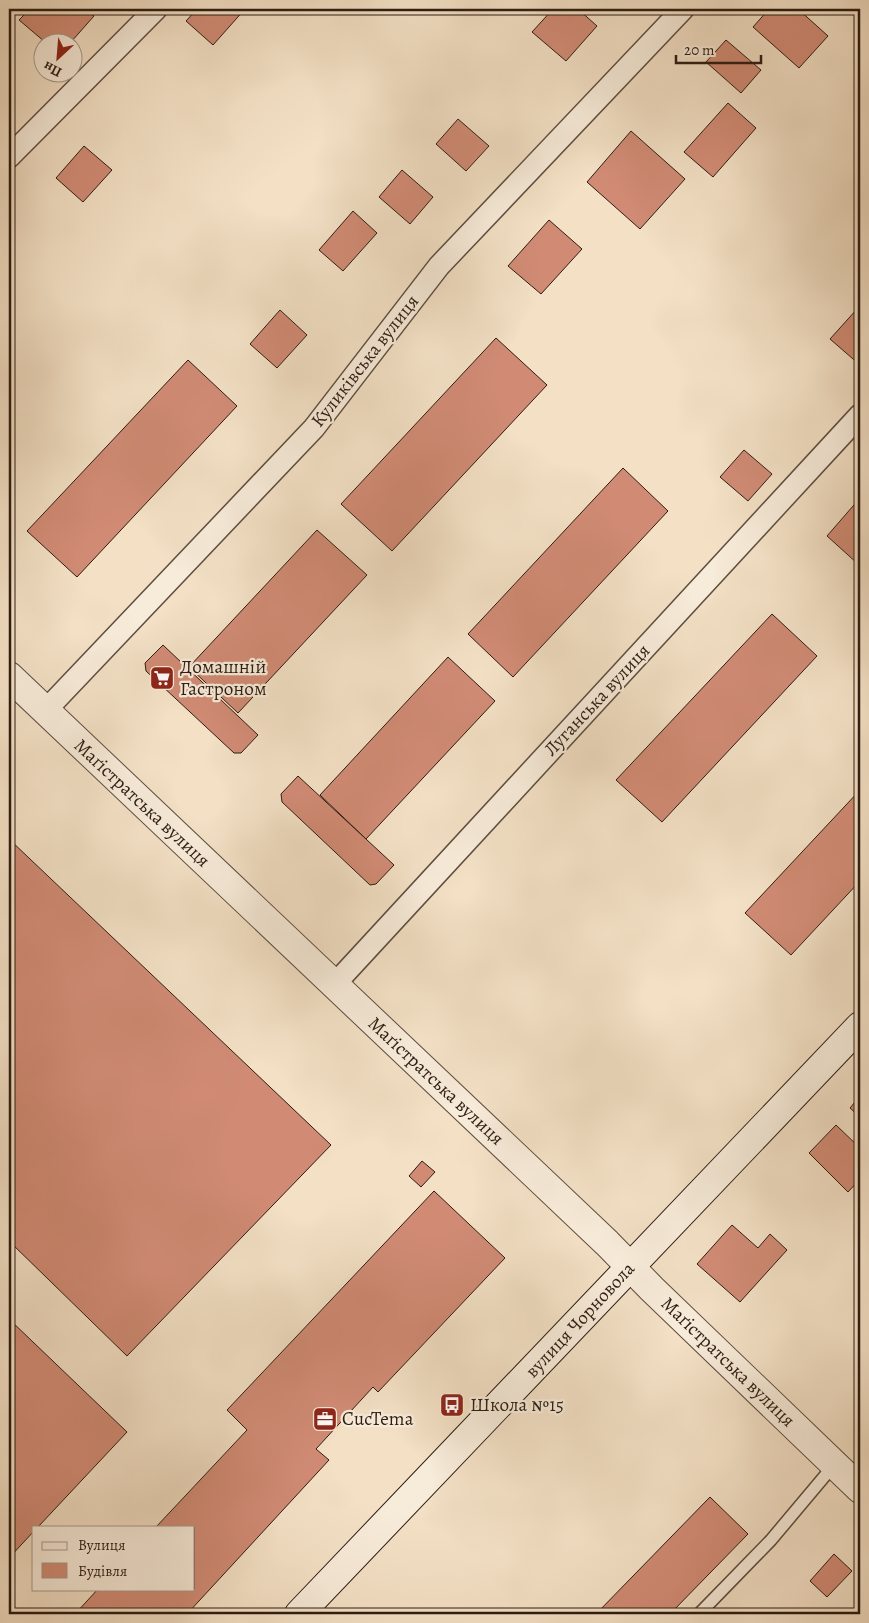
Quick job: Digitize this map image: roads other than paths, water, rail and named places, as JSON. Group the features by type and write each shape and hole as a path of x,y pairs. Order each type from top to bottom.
{"street":[{"path":"9,157 156,9"},
{"name":"Куликівська вулиця","path":"45,711 314,428 439,266 683,9"},
{"name":"Луганська вулиця","path":"334,985 860,415"},
{"name":"Маґістратська вулиця","path":"9,676 607,1243 860,1489"},
{"name":"вулиця Чорновола","path":"300,1614 860,1026"}],"lane":[{"path":"699,1614 771,1540 834,1465"}],"place":[{"name":"Домашній Гастроном","path":"162,678"},
{"name":"Школа №15","path":"452,1405"},
{"name":"CucTema","path":"325,1419"}]}
